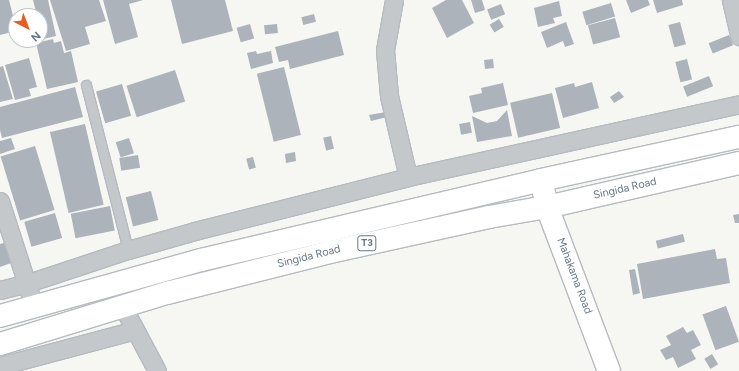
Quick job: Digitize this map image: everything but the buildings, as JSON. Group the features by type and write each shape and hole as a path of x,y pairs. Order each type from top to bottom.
{"main road":[{"name":"Singida Road","path":"0,316 200,260 541,180 739,137"},
{"name":"Singida Road","path":"0,344 123,307 234,276 408,234 547,207 739,163"},
{"name":"Mahakama Road","path":"541,180 547,207 609,371"}],"street":[{"path":"394,0 385,50 389,96 408,177"},
{"path":"731,0 739,36"},
{"path":"0,290 28,284 128,250 408,177 739,104"},
{"path":"0,201 28,284 32,306"},
{"path":"404,212 408,234"},
{"path":"123,307 157,371"},
{"path":"0,366 135,330"}],"lane":[{"path":"86,84 128,250"}]}
